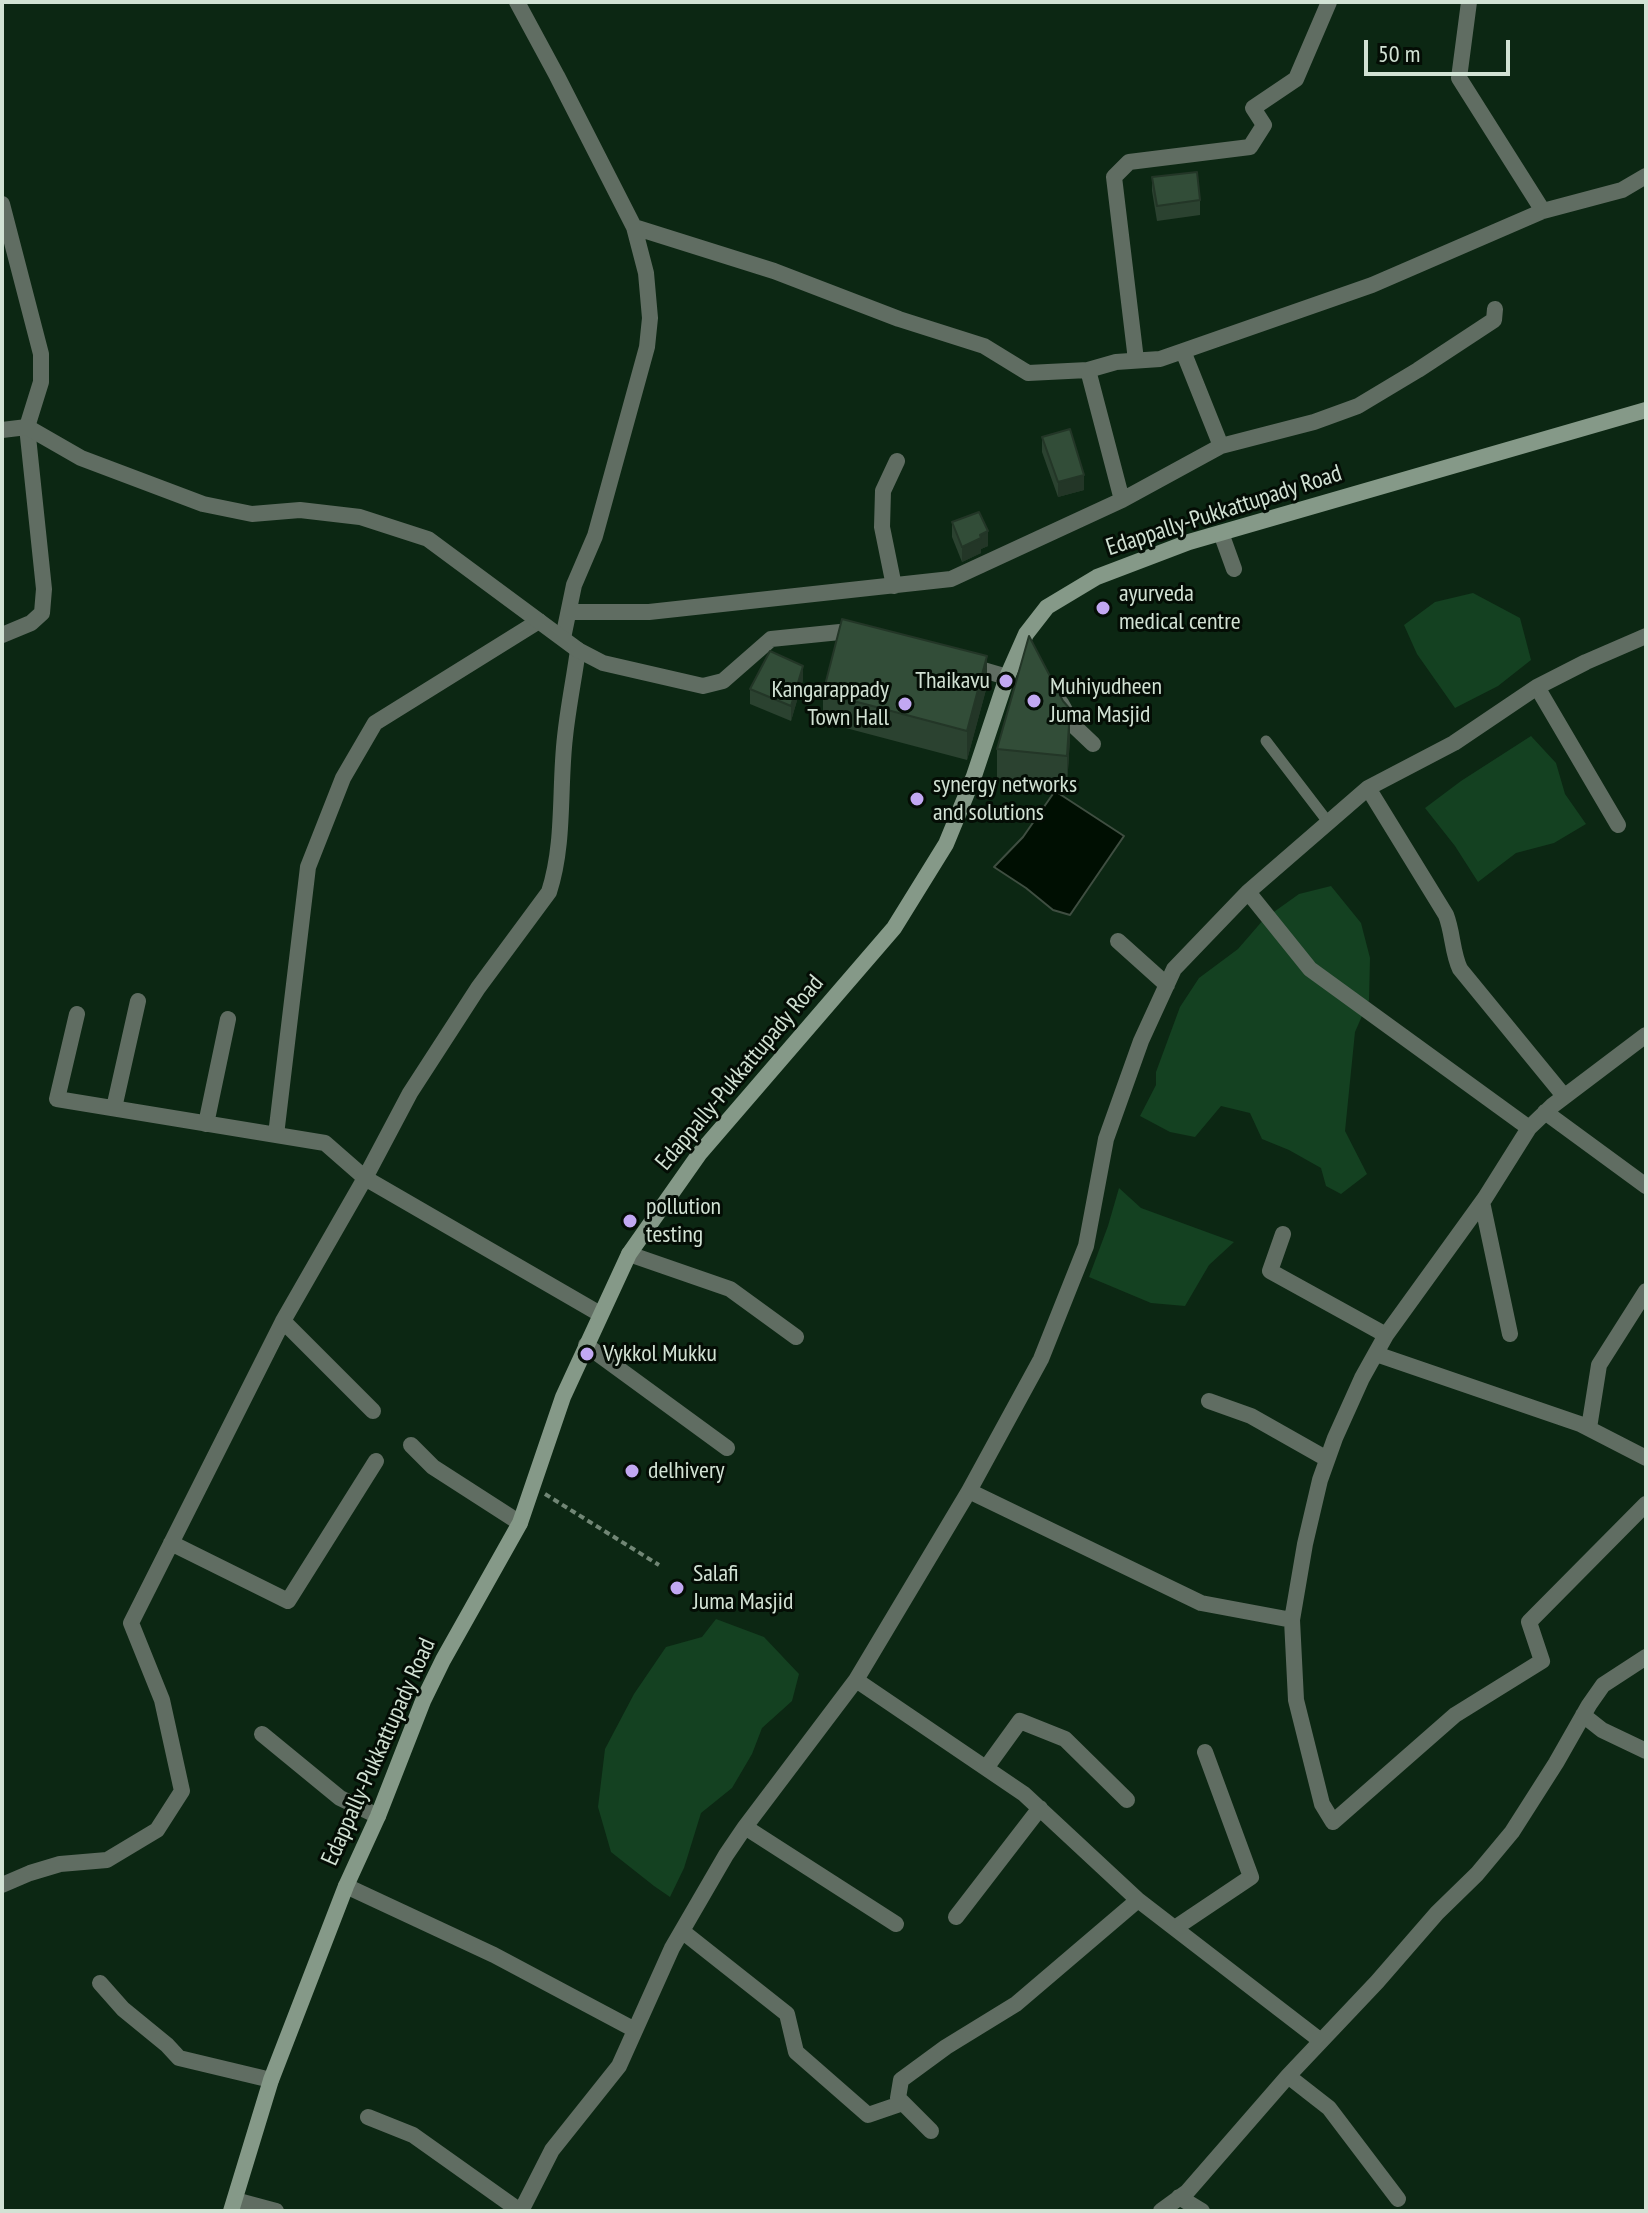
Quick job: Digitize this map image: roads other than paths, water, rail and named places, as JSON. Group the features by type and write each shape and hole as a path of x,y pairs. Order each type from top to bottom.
{"main road":[{"name":"Edappally-Pukkattupady Road","path":"233,2205 271,2080 346,1886 378,1816 423,1701 520,1523 563,1397 629,1254 700,1153 894,928 946,844 974,776 1007,677 1047,607 1097,577 1189,542 1646,410"}],"street":[{"path":"517,2 634,227 646,273 650,318 647,347 595,536 574,585 563,638"},
{"path":"1136,360 1114,177 1129,162 1250,147 1264,125 1253,108 1296,79 1329,2"},
{"path":"1469,2 1459,78 1543,211"},
{"path":"634,227 774,271 899,319 984,346 1028,373 1088,370 1116,362 1160,359 1372,285 1543,211 1622,190 1646,176"},
{"path":"2,204 41,354 41,382 27,427 44,589 42,613 31,623 2,635"},
{"path":"569,612 649,612 951,579 1122,500 1221,446 1314,422 1358,406 1494,320 1495,309"},
{"path":"1183,351 1221,446"},
{"path":"1088,370 1122,500"},
{"path":"2,430 27,427 81,458 203,504 252,514 300,510 360,517 428,539 578,650 603,663 703,686 723,681 771,639 840,632 881,642"},
{"path":"894,586 882,527 883,491 897,461"},
{"path":"1221,533 1234,569"},
{"path":"276,1135 308,867 343,778 375,723 539,621"},
{"path":"368,2117 413,2135 520,2211 552,2150 619,2066 665,1962 745,1827 856,1680 969,1491 1041,1359 1086,1246 1106,1139 1141,1041 1174,969 1248,892 1368,788 1454,743 1537,687 1646,636"},
{"path":"2,1885 60,1864 107,1860 157,1830 182,1791 162,1700 131,1623 283,1321 410,1093 478,988 549,892 555,874 565,737 578,650"},
{"path":"949,660 1007,677"},
{"path":"1053,686 1073,725 1093,744"},
{"path":"1537,687 1618,825"},
{"path":"1368,788 1446,915 1460,969 1564,1096"},
{"path":"1248,892 1310,969 1529,1128"},
{"path":"1118,941 1167,985"},
{"path":"114,1108 138,1001"},
{"path":"77,1014 57,1099 325,1143 365,1178 600,1314"},
{"path":"206,1124 228,1019"},
{"path":"1646,1035 1564,1096 1529,1128 1482,1202 1386,1335 1350,1404 1327,1459 1305,1544 1292,1620 1296,1700 1322,1804 1333,1822 1455,1715 1542,1661 1529,1622 1646,1504"},
{"path":"1545,1112 1646,1186"},
{"path":"1482,1202 1510,1334"},
{"path":"1283,1234 1270,1271 1386,1335"},
{"path":"629,1254 730,1289 796,1337"},
{"path":"1589,1428 1599,1365 1646,1291"},
{"path":"283,1321 373,1411"},
{"path":"586,1345 727,1448"},
{"path":"1376,1354 1589,1428 1646,1458"},
{"path":"1209,1401 1251,1416 1327,1459"},
{"path":"411,1445 433,1467 520,1523"},
{"path":"171,1543 288,1601 376,1461"},
{"path":"969,1491 1201,1603 1292,1620"},
{"path":"1161,2211 1212,2165 1288,2076 1437,1913 1477,1874 1512,1832 1603,1685 1646,1657"},
{"path":"856,1680 1024,1794 1138,1900 1321,2041"},
{"path":"1583,1715 1602,1730 1646,1751"},
{"path":"986,1768 1020,1721 1065,1739 1127,1800"},
{"path":"262,1734 340,1798 378,1816"},
{"path":"1175,1928 1251,1877 1205,1752"},
{"path":"956,1917 1040,1808"},
{"path":"745,1827 896,1924"},
{"path":"346,1886 494,1955 635,2030"},
{"path":"931,2131 898,2098 901,2080 946,2047 1016,2004 1138,1900"},
{"path":"682,1931 787,2014 796,2052 868,2115 903,2103"},
{"path":"100,1983 123,2009 179,2058 271,2080"},
{"path":"1288,2076 1329,2108 1398,2199"},
{"path":"1179,2197 1202,2211"},
{"path":"233,2205 276,2211"}],"lane":[{"path":"1266,741 1328,822"}],"place":[{"name":"ayurveda medical centre","path":"1103,608"},
{"name":"Thaikavu","path":"1006,681"},
{"name":"Muhiyudheen Juma Masjid","path":"1034,701"},
{"name":"Kangarappady Town Hall","path":"905,704"},
{"name":"synergy networks and solutions","path":"917,799"},
{"name":"pollution testing","path":"630,1221"},
{"name":"Vykkol Mukku","path":"587,1354"},
{"name":"delhivery","path":"632,1471"},
{"name":"Salafi Juma Masjid","path":"677,1588"}]}
